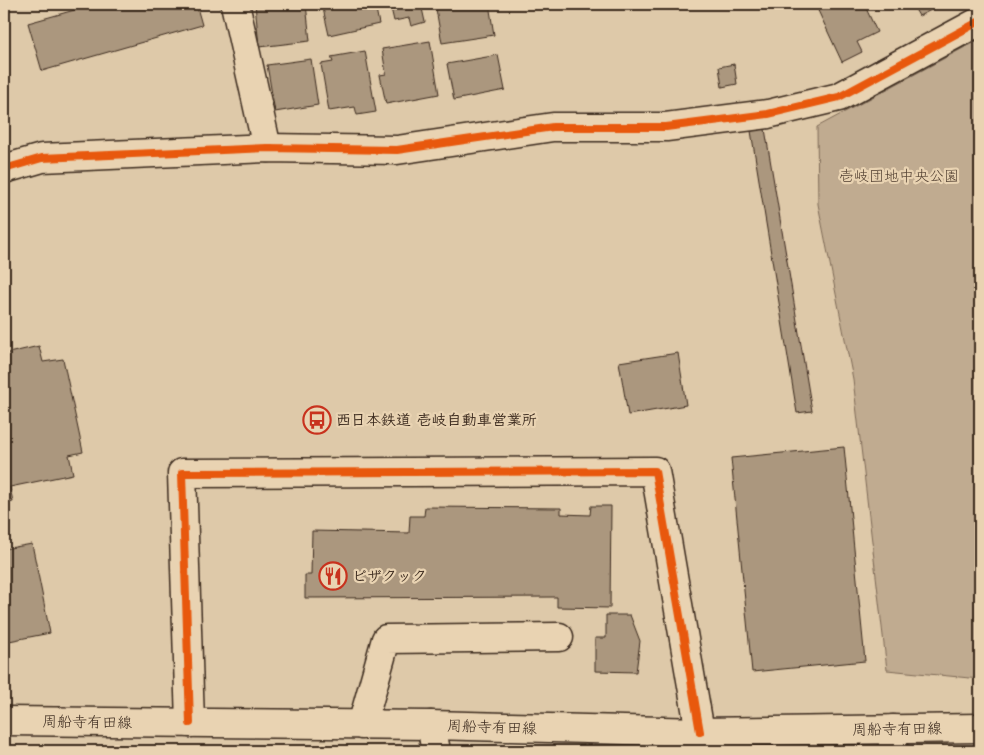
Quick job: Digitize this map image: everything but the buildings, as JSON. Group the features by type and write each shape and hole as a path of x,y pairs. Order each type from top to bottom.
{"street":[{"path":"235,4 267,148"},
{"path":"4,169 42,158 267,148 398,150 553,127 666,127 768,114 838,97 980,21"},
{"path":"190,723 182,473 655,471 700,732"},
{"path":"362,725 386,639 559,638"},
{"name":"周船寺有田線","path":"4,721 431,725 700,732 893,740 980,728"},
{"path":"431,725 436,751"}],"green space":[{"name":"壱岐団地中央公園","path":"980,39 980,679 887,670 853,379 818,204 817,127"}],"cycle path":[{"path":"4,169 42,158 267,148 397,150 553,127 666,127 768,114 839,97 980,21"},
{"path":"190,723 182,473 655,471 700,732"}],"place":[{"name":"西日本鉄道 壱岐自動車営業所","path":"317,420"},
{"name":"ピザクック","path":"333,576"}]}
